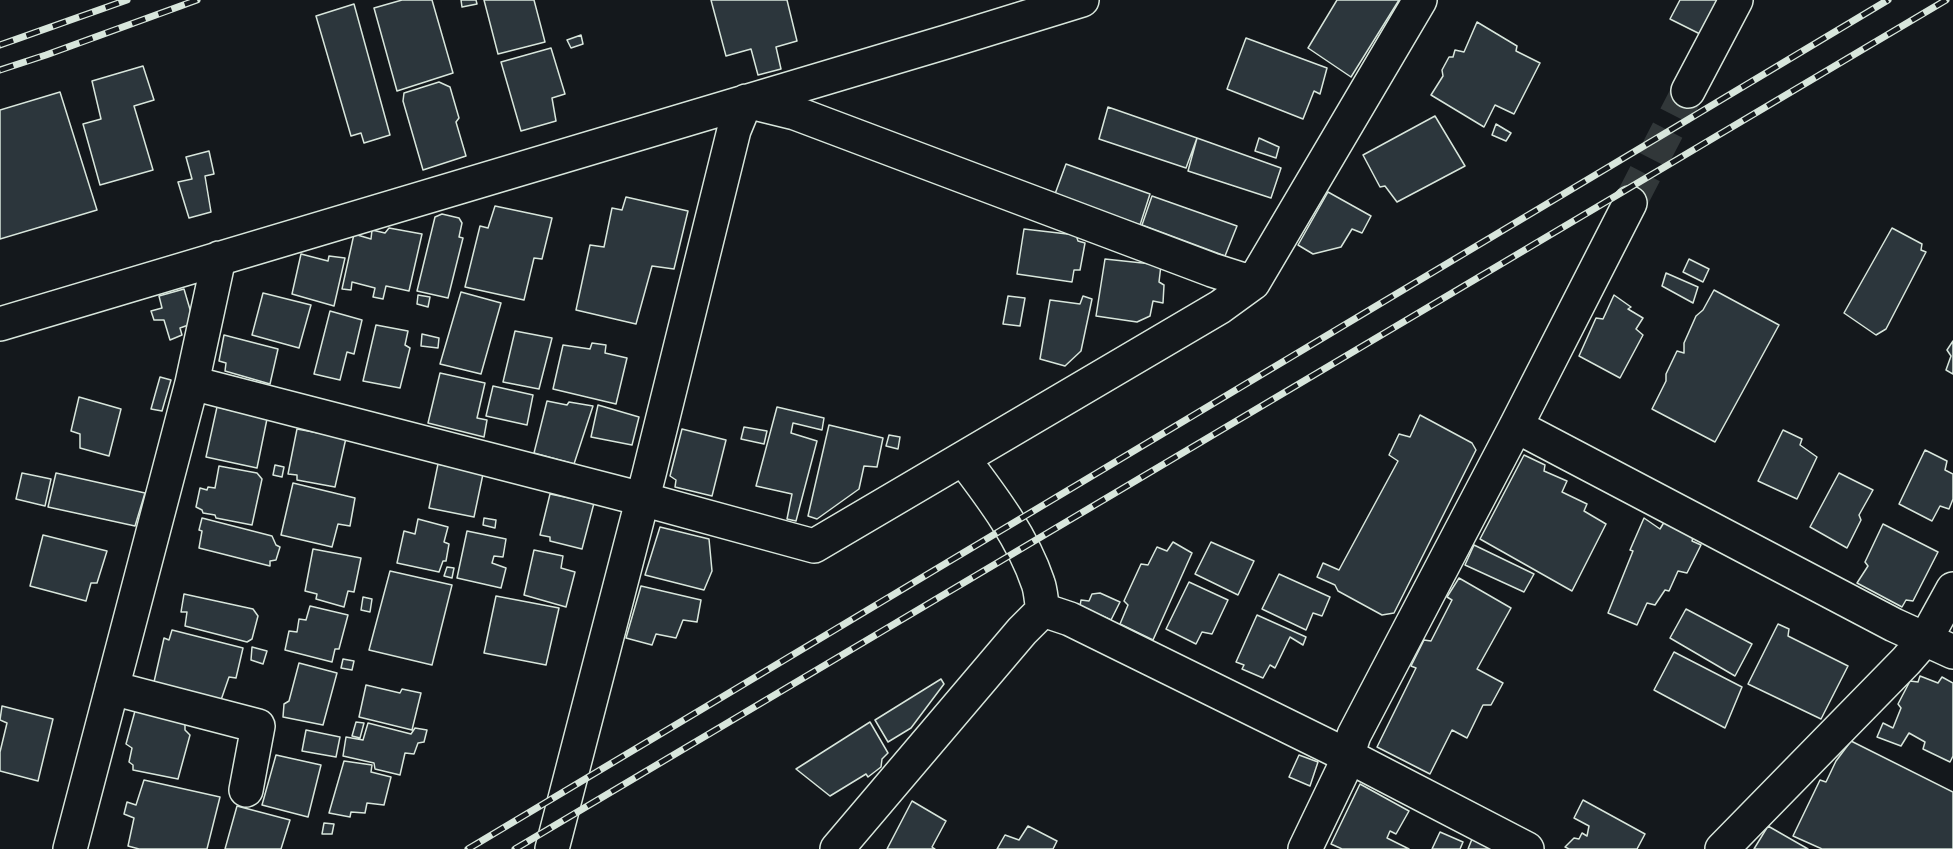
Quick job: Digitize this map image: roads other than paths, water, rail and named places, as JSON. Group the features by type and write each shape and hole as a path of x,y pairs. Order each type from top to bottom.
{"street":[{"path":"0,324 1082,0"},
{"path":"192,383 642,499 814,546 964,460 1220,307 1253,283 1420,0"},
{"path":"1688,91 1736,0"},
{"path":"746,101 795,113 1212,270 1253,283"},
{"path":"552,849 734,130 746,101"},
{"path":"1305,849 1348,756 1354,735 1630,203"},
{"path":"70,849 192,383 219,258"},
{"path":"1516,426 1894,625 1939,646"},
{"path":"964,460 1023,547 1038,584 1043,610"},
{"path":"1722,849 1898,670 1939,646 1953,589"},
{"path":"1043,610 1070,619 1348,756 1527,849"},
{"path":"837,849 1014,640 1043,610"},
{"path":"112,688 258,726 246,790"}],"tunnel":[{"path":"1630,203 1688,91"}],"railway":[{"path":"0,45 127,0"},
{"path":"0,70 197,0"},
{"path":"468,849 1888,0"},
{"path":"515,849 1946,0"}]}
